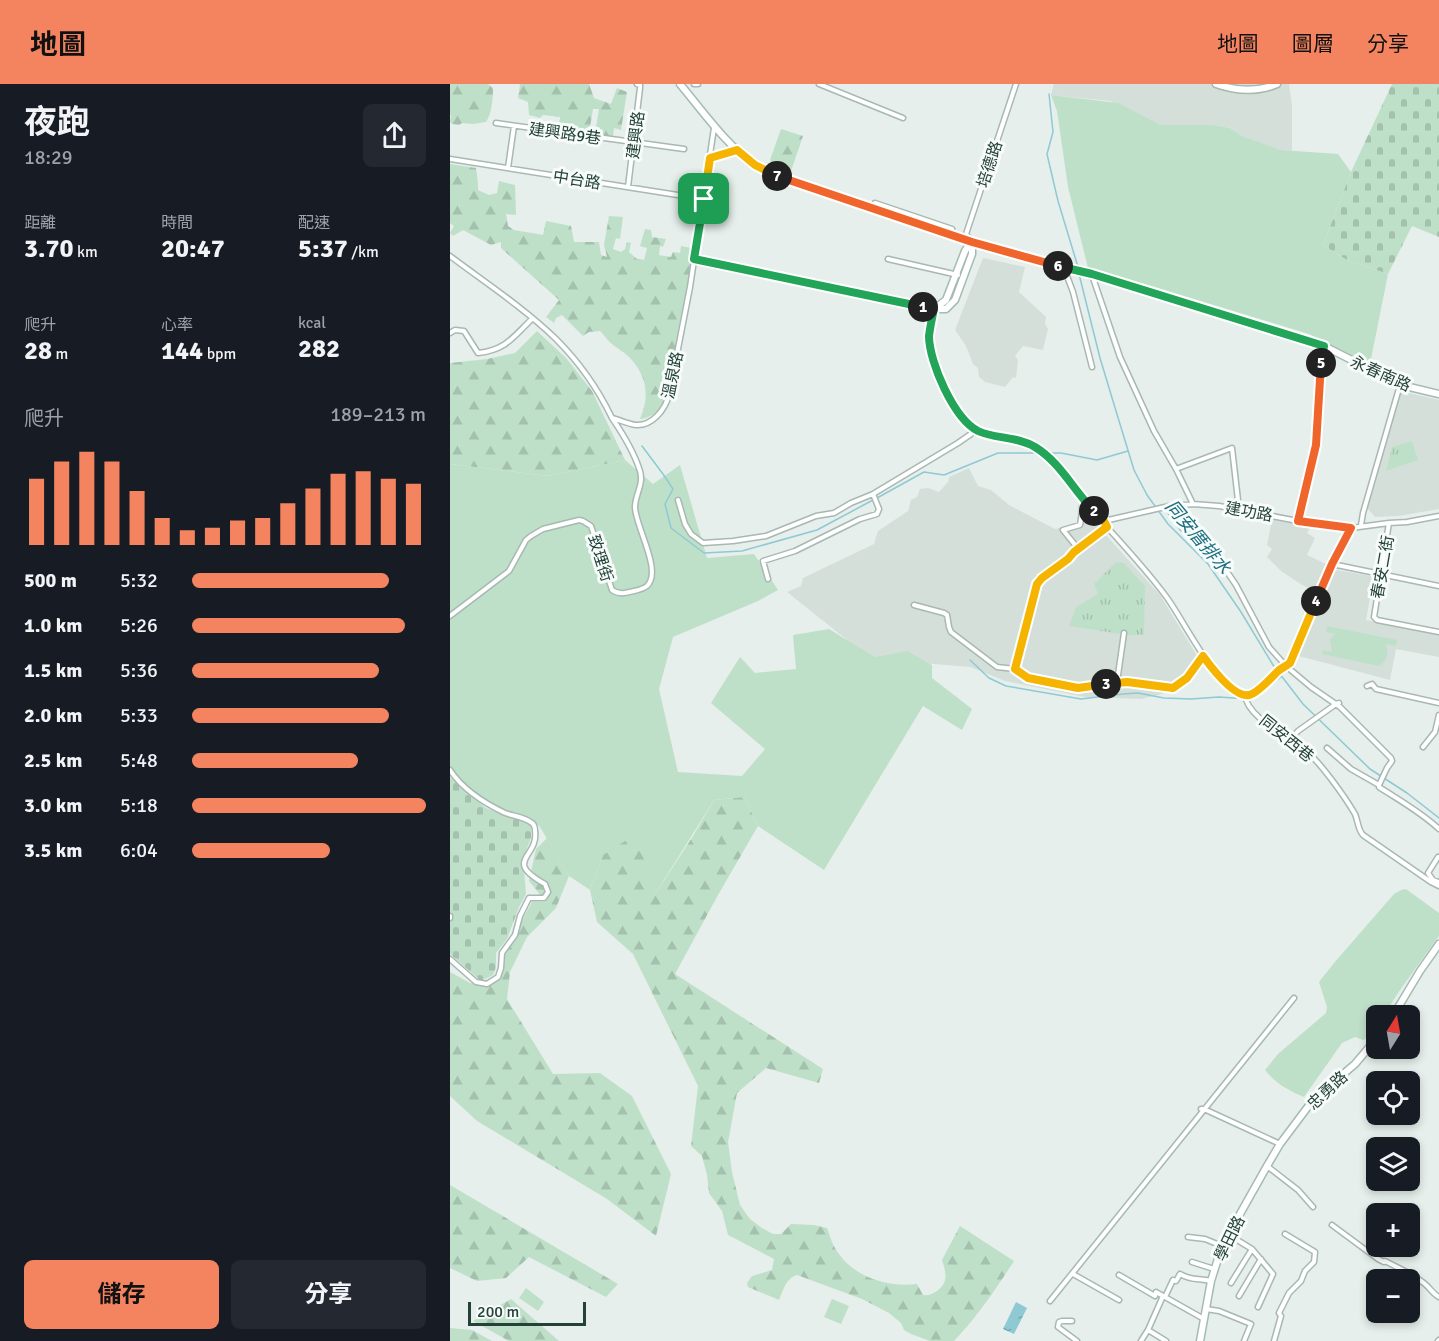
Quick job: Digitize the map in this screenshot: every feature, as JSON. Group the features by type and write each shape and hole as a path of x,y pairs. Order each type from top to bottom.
{"street":[{"name":"建興路","path":"628,187 640,88 637,84"},
{"path":"680,84 737,150 755,165 774,175 972,242 1065,268 1092,367"},
{"path":"819,84 903,118"},
{"name":"培德路","path":"934,309 946,300 960,275 965,251 972,242 966,234 1016,84"},
{"path":"1216,84 1226,88 1246,90 1278,84"},
{"name":"建興路9巷","path":"496,123 684,149"},
{"path":"508,168 514,126"},
{"name":"溫泉路","path":"612,418 637,425 655,418 665,406 669,395 690,288 715,126"},
{"path":"710,158 737,150"},
{"name":"中台路","path":"450,159 704,199"},
{"path":"873,209 875,203 952,229"},
{"path":"450,256 532,318 555,339 582,369 612,418"},
{"path":"694,259 934,309 929,337 931,356 950,401 966,422 980,432 1017,439 1036,447 1056,465 1085,502 1104,521"},
{"path":"888,259 960,275"},
{"name":"永春南路","path":"1065,268 1092,274 1324,346 1401,385 1439,394"},
{"path":"1092,274 1120,357 1154,431 1193,504"},
{"path":"450,333 455,330 464,332 478,352 484,352 505,346 532,318"},
{"path":"1298,521 1316,445 1319,378 1324,346"},
{"path":"1361,526 1401,385"},
{"name":"致理街","path":"450,616 509,571 526,540 531,536 543,529 579,520 591,526 612,590 621,594 637,590 650,582 650,560 635,508 641,476 626,439 612,418"},
{"path":"678,500 685,524 691,534 703,543 766,536 816,516 834,513 873,494 958,443 971,434 973,428"},
{"path":"1176,469 1232,448 1239,509"},
{"path":"768,579 763,561 795,551 860,519 877,514 879,509 873,494"},
{"path":"1076,546 1063,530 1080,525 1085,502"},
{"name":"建功路","path":"1104,521 1166,506 1193,504 1239,509 1298,521 1351,528 1439,516"},
{"path":"1166,506 1178,523 1227,570 1266,643 1286,666 1311,687 1337,703 1391,758 1392,761 1378,787 1431,820 1439,829"},
{"name":"同安西巷","path":"1104,521 1167,597 1212,668 1237,693 1245,695 1248,706 1274,729 1306,750 1325,771 1349,804 1360,831 1431,882 1439,884"},
{"name":"春安二街","path":"1389,523 1374,617 1377,620 1439,632"},
{"path":"1015,669 1037,584 1107,527"},
{"path":"1245,695 1253,693 1290,663 1332,564 1351,528"},
{"path":"1332,564 1439,586"},
{"path":"914,605 947,615 951,632 997,667 1015,669 1028,678 1078,688 1127,682 1173,688 1187,678 1203,656"},
{"path":"1117,682 1124,633"},
{"path":"1367,686 1372,684 1376,689 1386,692 1439,703"},
{"path":"1290,740 1298,731 1337,703"},
{"path":"1423,747 1434,735 1439,715"},
{"path":"1327,748 1351,769 1379,784"},
{"path":"450,770 480,801 532,823 536,839 524,860 524,867 545,884 548,892 544,898 529,898 527,901 515,936 501,953 501,968 498,976 488,984 476,982 450,959"},
{"path":"1438,857 1428,873 1439,884"},
{"path":"1400,1005 1420,971 1436,952 1439,944"},
{"path":"1050,1301 1294,998"},
{"name":"忠勇路","path":"1280,1144 1313,1100 1356,1064 1366,1052"},
{"path":"1203,1109 1280,1144"},
{"name":"學田路","path":"1200,1341 1211,1281 1222,1246 1280,1144"},
{"path":"1267,1166 1298,1190 1313,1207"},
{"path":"1332,1225 1378,1260 1385,1261 1418,1279 1439,1297"},
{"path":"1228,1234 1252,1249 1273,1274 1258,1306"},
{"path":"1274,1341 1280,1313 1289,1293 1301,1281 1305,1271 1314,1262 1315,1255 1315,1252 1285,1234"},
{"path":"1188,1237 1204,1239 1222,1246"},
{"path":"1232,1283 1252,1249"},
{"path":"1239,1296 1261,1259"},
{"path":"1192,1262 1214,1269"},
{"path":"1073,1274 1119,1300"},
{"path":"1141,1341 1173,1280 1176,1281 1180,1274 1190,1280 1211,1281"},
{"path":"1119,1275 1155,1296 1156,1292 1204,1319"},
{"path":"1206,1309 1219,1311 1251,1324 1244,1341"},
{"path":"1072,1321 1062,1321 1057,1325 1059,1329 1077,1341"},
{"path":"1148,1330 1166,1341"}],"shaded area":[{"path":"1054,84 1289,84 1292,105 1292,151 1281,150 1252,140 1230,128 1214,125 1161,125 1110,101 1051,95"},
{"path":"983,258 1025,267 1019,292 1046,317 1045,324 1048,329 1043,350 1023,346 1015,356 1018,360 1016,378 1013,377 1005,387 985,382 979,377 978,368 973,364 966,346 955,330"},
{"path":"1400,391 1439,400 1439,509 1399,516 1375,517 1367,508"},
{"path":"969,468 978,486 991,490 1009,505 1055,529 1077,524 1078,504 1160,595 1202,664 1178,690 1141,699 1085,697 1005,681 971,667 871,659 787,592 801,586 803,578 874,544 878,531 908,511 911,500 917,497 920,489 928,488 939,492 948,482 949,477"},
{"path":"1272,519 1311,526 1307,533 1315,538 1307,555 1326,564 1314,591 1281,571 1267,557 1272,549 1267,545"},
{"path":"1334,571 1371,576 1373,581 1366,620 1439,634 1439,657 1396,649 1390,680 1299,656"}],"green space":[{"path":"450,84 488,84 493,88 491,110 486,122 459,125 450,122"},
{"path":"519,84 589,84 594,98 611,104 617,88 627,92 621,130 614,128 613,136 595,134 599,109 593,109 589,133 559,129 560,117 543,115 540,118 529,115 528,102 518,98"},
{"path":"1392,84 1439,84 1439,237 1412,226 1388,274 1347,260 1323,245 1351,172"},
{"path":"1051,95 1118,103 1161,125 1214,125 1230,128 1242,136 1281,150 1338,154 1351,172 1323,245 1347,260 1388,274 1370,364 1309,334 1088,268 1068,187 1057,111"},
{"path":"781,129 803,136 791,171 770,160"},
{"path":"450,164 476,168 478,190 489,195 497,193 499,181 515,185 516,215 506,214 508,226 514,230 543,235 546,221 571,226 574,242 599,242 601,255 607,257 604,245 609,216 623,217 620,239 616,238 613,249 621,252 625,249 627,242 631,243 629,252 637,259 644,260 647,248 640,246 645,229 651,230 652,237 666,239 663,247 660,246 659,255 671,257 673,252 680,253 681,246 691,248 690,271 664,403 657,412 640,419 646,394 640,371 629,357 600,331 589,332 583,336 562,315 556,318 554,323 546,317 559,300 501,248 501,242 491,245 463,230 453,236 450,233 454,226 450,223"},
{"path":"537,331 566,358 592,391 625,460 548,476 450,464 450,363 515,353"},
{"path":"1412,441 1418,460 1386,471 1392,447"},
{"path":"625,460 653,484 680,465 707,558 754,554 778,590 758,601 673,637 659,689 678,772 742,776 765,749 711,703 740,657 755,673 796,669 793,635 829,629 875,657 907,651 932,665 932,678 972,709 962,730 923,706 824,870 758,826 744,797 714,800 654,896 648,896 603,855 590,890 569,876 540,827 533,820 488,805 450,769 450,464 548,476"},
{"path":"1116,562 1124,563 1145,586 1144,635 1127,635 1069,626 1076,607 1098,594 1094,584"},
{"path":"1327,626 1397,640 1396,646 1386,644 1387,656 1379,666 1322,654 1323,650 1332,652 1330,639 1335,634 1326,632"},
{"path":"450,777 486,808 531,825 531,838 523,859 526,894 507,939 496,953 496,968 493,975 481,981 450,954"},
{"path":"744,797 758,826 675,974 823,1069 819,1083 766,1068 737,1093 728,1142 740,1205 750,1219 773,1234 781,1234 791,1224 827,1228 837,1251 854,1269 863,1275 884,1282 917,1284 923,1295 930,1295 941,1288 945,1280 942,1260 960,1226 1014,1261 971,1322 954,1341 930,1341 911,1334 904,1330 901,1323 889,1313 862,1299 797,1275 788,1282 779,1300 748,1287 747,1283 752,1276 772,1270 774,1259 728,1235 722,1211 709,1193 702,1156 691,1146 698,1086 633,954 597,922 590,890 603,855 633,836 643,840 648,895 654,896 714,800"},
{"path":"547,838 569,876 556,908 527,937 510,972 507,999 553,1074 600,1073 632,1096 671,1174 656,1236 607,1199 477,1121 450,1096 450,972 470,983 487,986 502,972 506,949 532,902 546,902 529,881 536,849"},
{"path":"1406,889 1439,913 1439,936 1390,1005 1366,1005 1366,1038 1363,1040 1355,1037 1342,1043 1304,1097 1288,1089 1273,1079 1265,1070 1278,1054 1326,1013 1327,1007 1319,982 1394,894"},
{"path":"450,1185 618,1284 606,1297 529,1257 506,1278 477,1281 450,1268"},
{"path":"526,1288 544,1302 538,1311 519,1298"},
{"path":"511,1299 559,1341 509,1341 473,1321"},
{"path":"832,1299 849,1306 841,1324 824,1317"},
{"path":"450,1328 472,1330 492,1341 450,1341"}],"water":[{"path":"1016,1302 1027,1308 1014,1334 1003,1329"}],"waterway":[{"name":"同安厝排水","path":"1049,94 1053,132 1047,154 1058,201 1078,267"},
{"name":"同安厝排水","path":"1079,274 1100,358 1134,470 1147,495 1168,524 1208,564 1273,665 1303,704 1370,769 1407,793 1439,818"},
{"path":"642,446 673,489 665,504 671,528 704,553 742,551 817,530 873,500"},
{"path":"1045,453 1061,453 1097,460 1128,451"},
{"path":"877,498 924,472 944,475 998,453 1041,453"},
{"path":"970,660 989,678 1006,686 1081,699 1138,693 1164,698 1249,699 1281,677"}],"route":[{"path":"737,150 755,165 774,175 972,242 1092,274 1324,346 1319,378 1316,445 1298,521 1351,528 1332,564 1290,663 1249,695 1237,693 1203,656 1187,678 1177,687 1168,689 1127,682 1078,688 1028,678 1015,669 1037,584 1107,527 1104,521 1085,502 1056,465 1036,447 1017,439 980,432 966,422 950,401 931,356 929,337 934,309 694,259 704,199 710,158 737,150"}]}
